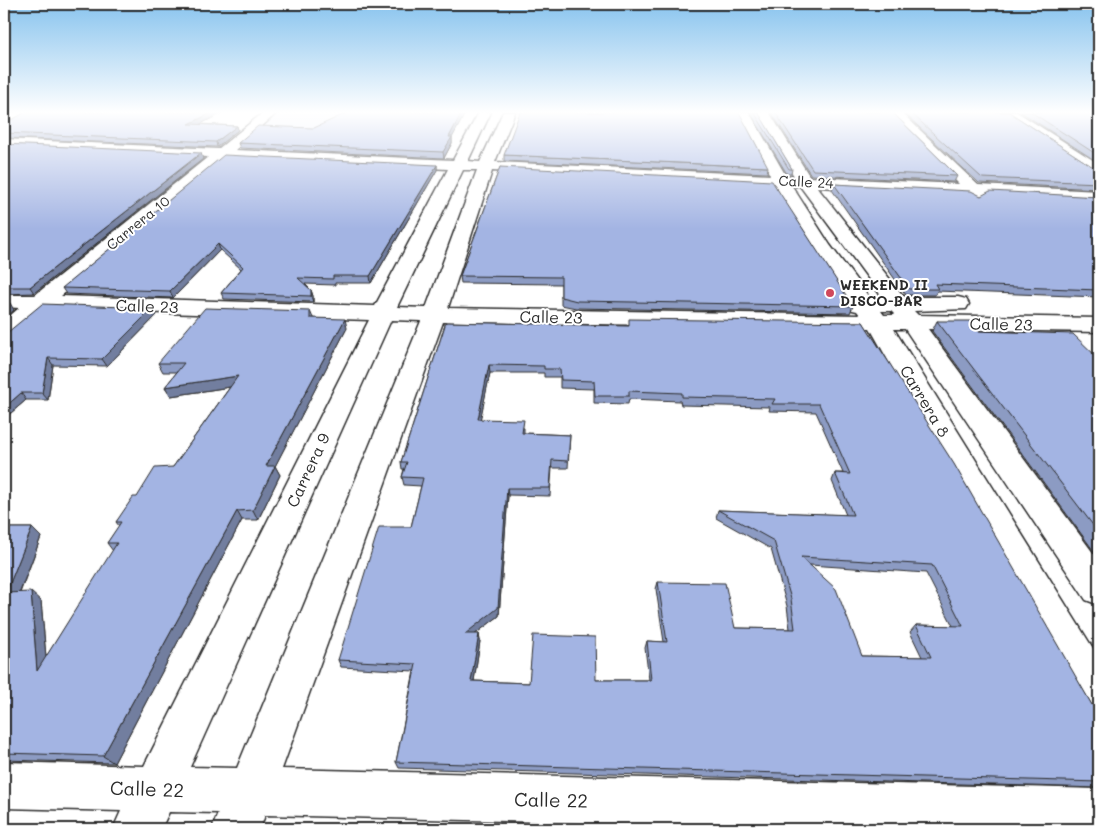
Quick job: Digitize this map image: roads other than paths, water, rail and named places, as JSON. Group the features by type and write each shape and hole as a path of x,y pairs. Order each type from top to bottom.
{"street":[{"name":"Calle 24","path":"110,151 205,158"},
{"name":"Carrera 10","path":"60,287 212,151"},
{"name":"Carrera 10","path":"102,230 215,151"},
{"name":"Carrera 9","path":"244,811 437,307 475,151"},
{"name":"Carrera 9","path":"137,829 387,305 483,151"},
{"name":"Carrera 8","path":"770,151 795,186 1099,695"},
{"name":"Carrera 8","path":"779,151 795,186 897,303 1099,589"},
{"path":"934,151 979,194"},
{"path":"1069,151 1099,170"},
{"name":"Calle 24","path":"4,152 205,158 979,194 1099,196"},
{"name":"Calle 24","path":"979,194 1099,205"},
{"name":"Calle 23","path":"6,299 37,294 60,287 387,305"},
{"path":"4,332 37,294"},
{"name":"Calle 23","path":"37,294 437,307 870,313 912,323 1099,325"},
{"name":"Calle 23","path":"870,313 897,303 1099,306"},
{"name":"Calle 22","path":"4,785 156,789 244,811 1099,813"}],"place":[{"name":"WEEKEND II DISCO-BAR","path":"830,293"}]}
